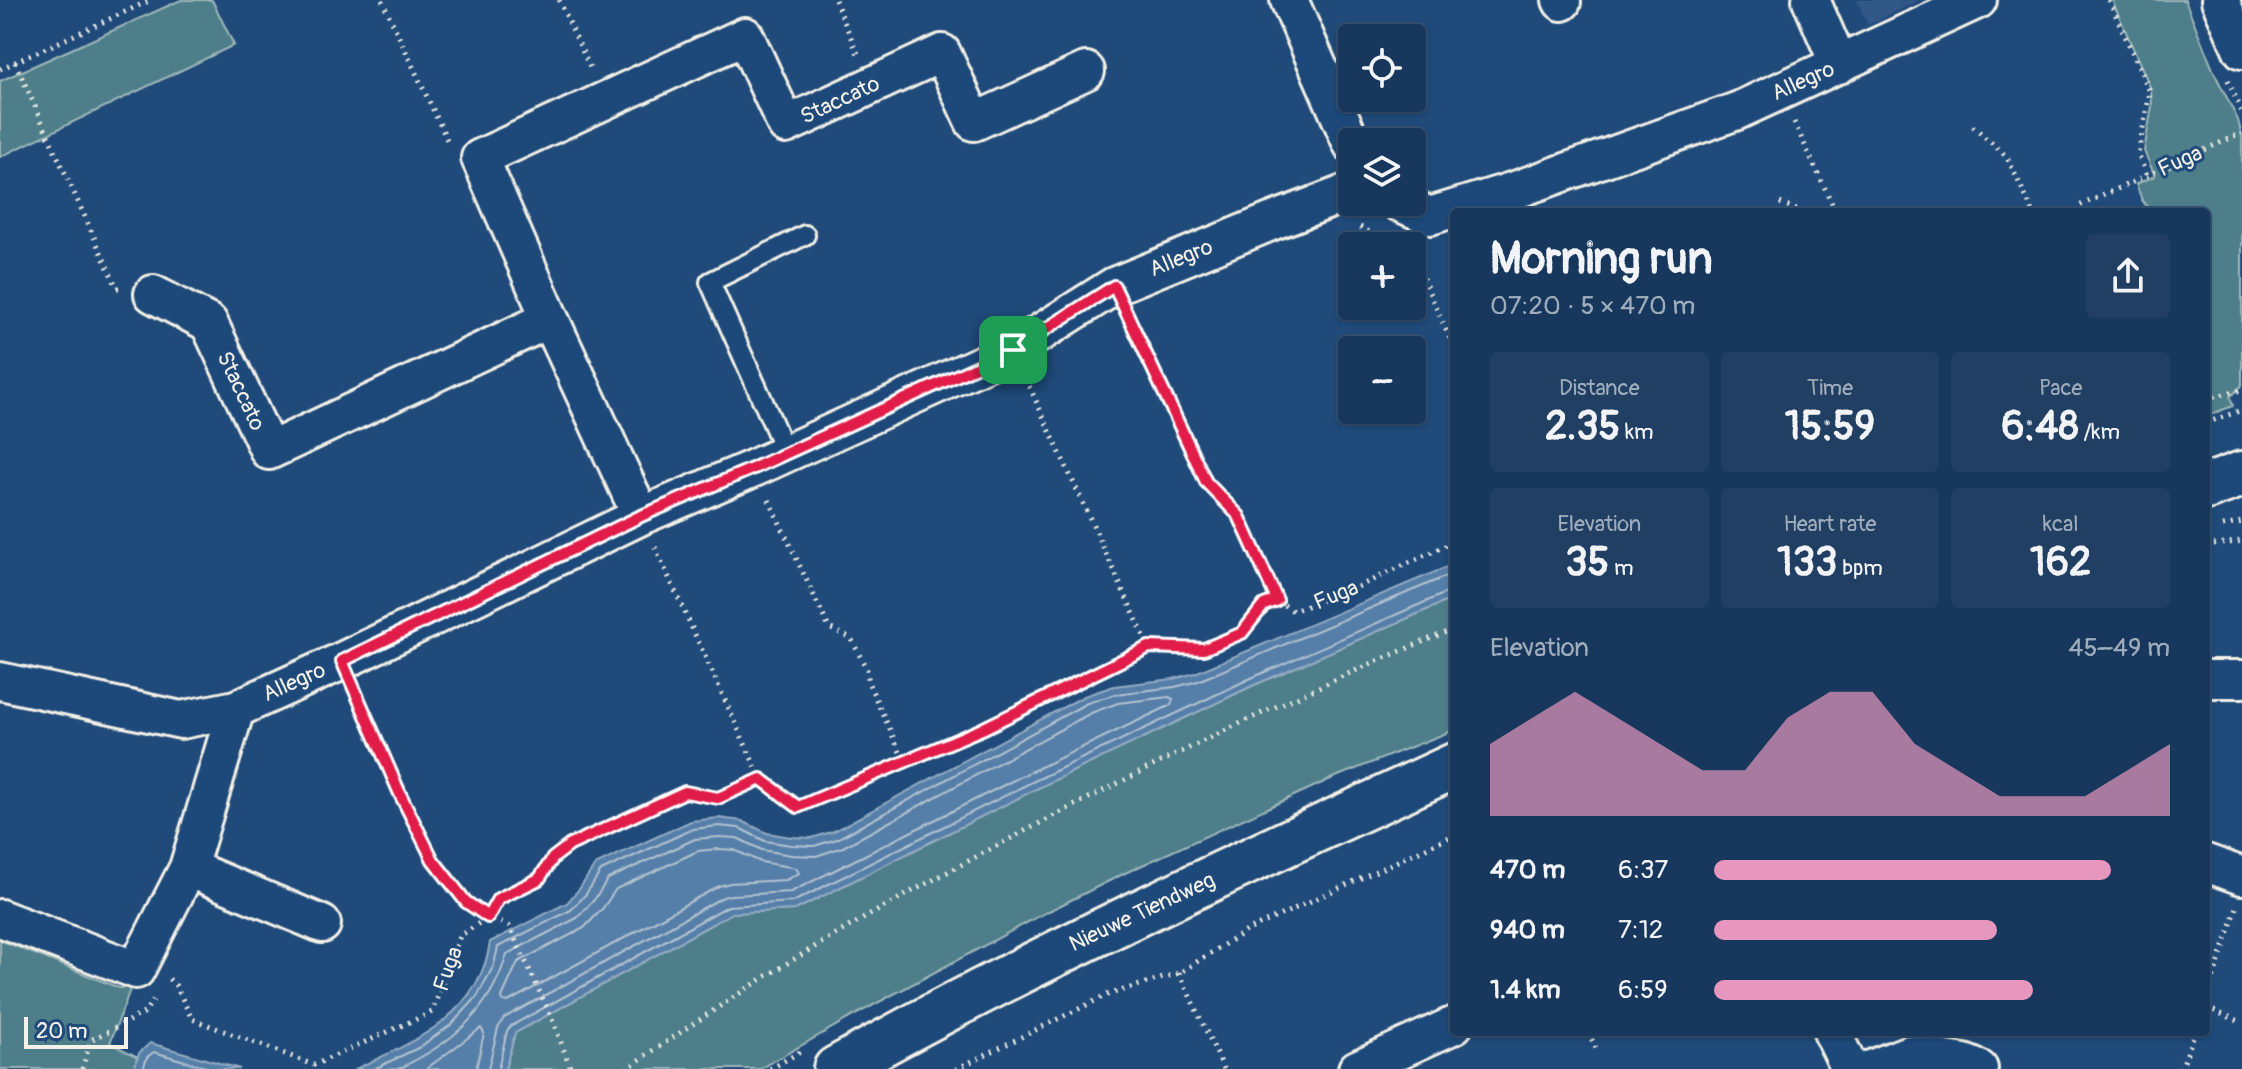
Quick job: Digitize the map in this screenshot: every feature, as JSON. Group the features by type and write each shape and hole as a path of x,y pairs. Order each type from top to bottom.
{"street":[{"path":"1289,0 1345,128"},
{"path":"1811,0 1839,65"},
{"name":"Allegro","path":"1455,208 1562,174 1737,111 1978,0"},
{"path":"2220,0 2242,50"},
{"name":"Staccato","path":"480,158 745,36 786,125 942,53 974,122 1086,71"},
{"path":"480,158 641,516"},
{"name":"Allegro","path":"0,681 181,720 236,709 641,516 1013,350 1114,286 1338,196"},
{"name":"Allegro","path":"1426,214 1430,216 1450,210"},
{"name":"Staccato","path":"153,294 209,323 269,451 550,319"},
{"path":"2210,486 2242,474"},
{"path":"2210,679 2242,679"},
{"name":"Allegro","path":"0,918 136,970 188,868 236,709"},
{"name":"Nieuwe Tiendweg","path":"836,1069 1072,945 1450,768"},
{"path":"2210,866 2240,890"},
{"path":"188,868 322,924"},
{"path":"1357,1069 1419,1056 1450,1029"},
{"path":"1834,1036 1850,1069"},
{"path":"1871,1069 1909,1054 1964,1063 1979,1069"}],"lane":[{"path":"770,460 710,282 805,235"}],"path":[{"path":"0,69 151,0"},
{"path":"382,0 459,167 480,158"},
{"path":"559,0 604,100"},
{"path":"835,0 872,86"},
{"path":"2109,0 2150,92 2138,154 2147,176"},
{"path":"15,62 117,288 153,294"},
{"path":"1779,91 1834,208"},
{"path":"1973,126 2007,157 2031,208"},
{"name":"Fuga","path":"2078,208 2242,133"},
{"path":"1780,203 1792,208"},
{"path":"1426,285 1450,339"},
{"path":"641,516 761,779 798,807 982,729 1149,647 1204,649 1242,633 1264,605 1277,600 1239,516 1206,482 1114,286"},
{"path":"1013,350 1149,647"},
{"path":"2210,397 2242,390"},
{"path":"2210,422 2242,410"},
{"path":"770,460 829,628 851,638 905,763"},
{"name":"Fuga","path":"1277,600 1293,611 1353,589 1445,546 1450,537"},
{"path":"2210,545 2242,541"},
{"path":"626,1069 764,978 931,881 1123,780 1268,709 1450,631"},
{"path":"342,661 401,796 433,860 466,902 509,926 551,1016 571,1069"},
{"name":"Fuga","path":"82,1069 91,1040 144,1013 168,977 176,986 192,1019 314,1065 432,1012 460,936 488,917 498,899 539,879 553,858 570,845 685,792 718,798 761,779"},
{"path":"956,1069 1107,995 1179,973 1244,932 1450,837"},
{"path":"2210,988 2240,890"},
{"path":"1179,973 1224,1069"},
{"path":"2210,1010 2242,1022"},
{"path":"1590,1036 1597,1050"},
{"path":"2181,1069 2193,1036"}],"shaded area":[{"path":"1857,0 1919,0 1868,25"}],"green space":[{"path":"181,0 212,0 234,45 0,157 0,81"},
{"path":"2112,0 2185,0 2214,72 2238,120 2242,137 2242,385 2230,397 2233,406 2210,415 2210,208 2148,208 2142,200 2136,184 2155,176 2144,151 2152,106 2151,89"},
{"path":"1450,600 1450,732 1333,778 1125,873 1043,914 760,1069 505,1069 515,1033 732,913 795,910 1034,790 1252,686"},
{"path":"0,940 119,988 131,987 110,1043 138,1057 134,1069 0,1069"}],"water":[{"path":"1450,566 1450,600 1252,686 1034,790 795,910 732,913 515,1033 505,1069 355,1069 400,1048 441,1023 473,989 484,967 490,942 567,903 595,865 691,821 719,818 742,821 767,833 791,837 812,838 834,831 1084,696 1114,686 1173,679 1195,673"},
{"path":"150,1043 240,1069 134,1069 139,1053"}],"route":[{"path":"1114,286 1206,482 1239,516 1277,600 1264,605 1242,633 1204,649 1149,647 982,729 798,807 761,779 718,798 685,792 570,845 553,858 539,879 498,899 488,917 466,902 433,860 401,796 342,661 641,516 1013,350 1114,286"}]}
